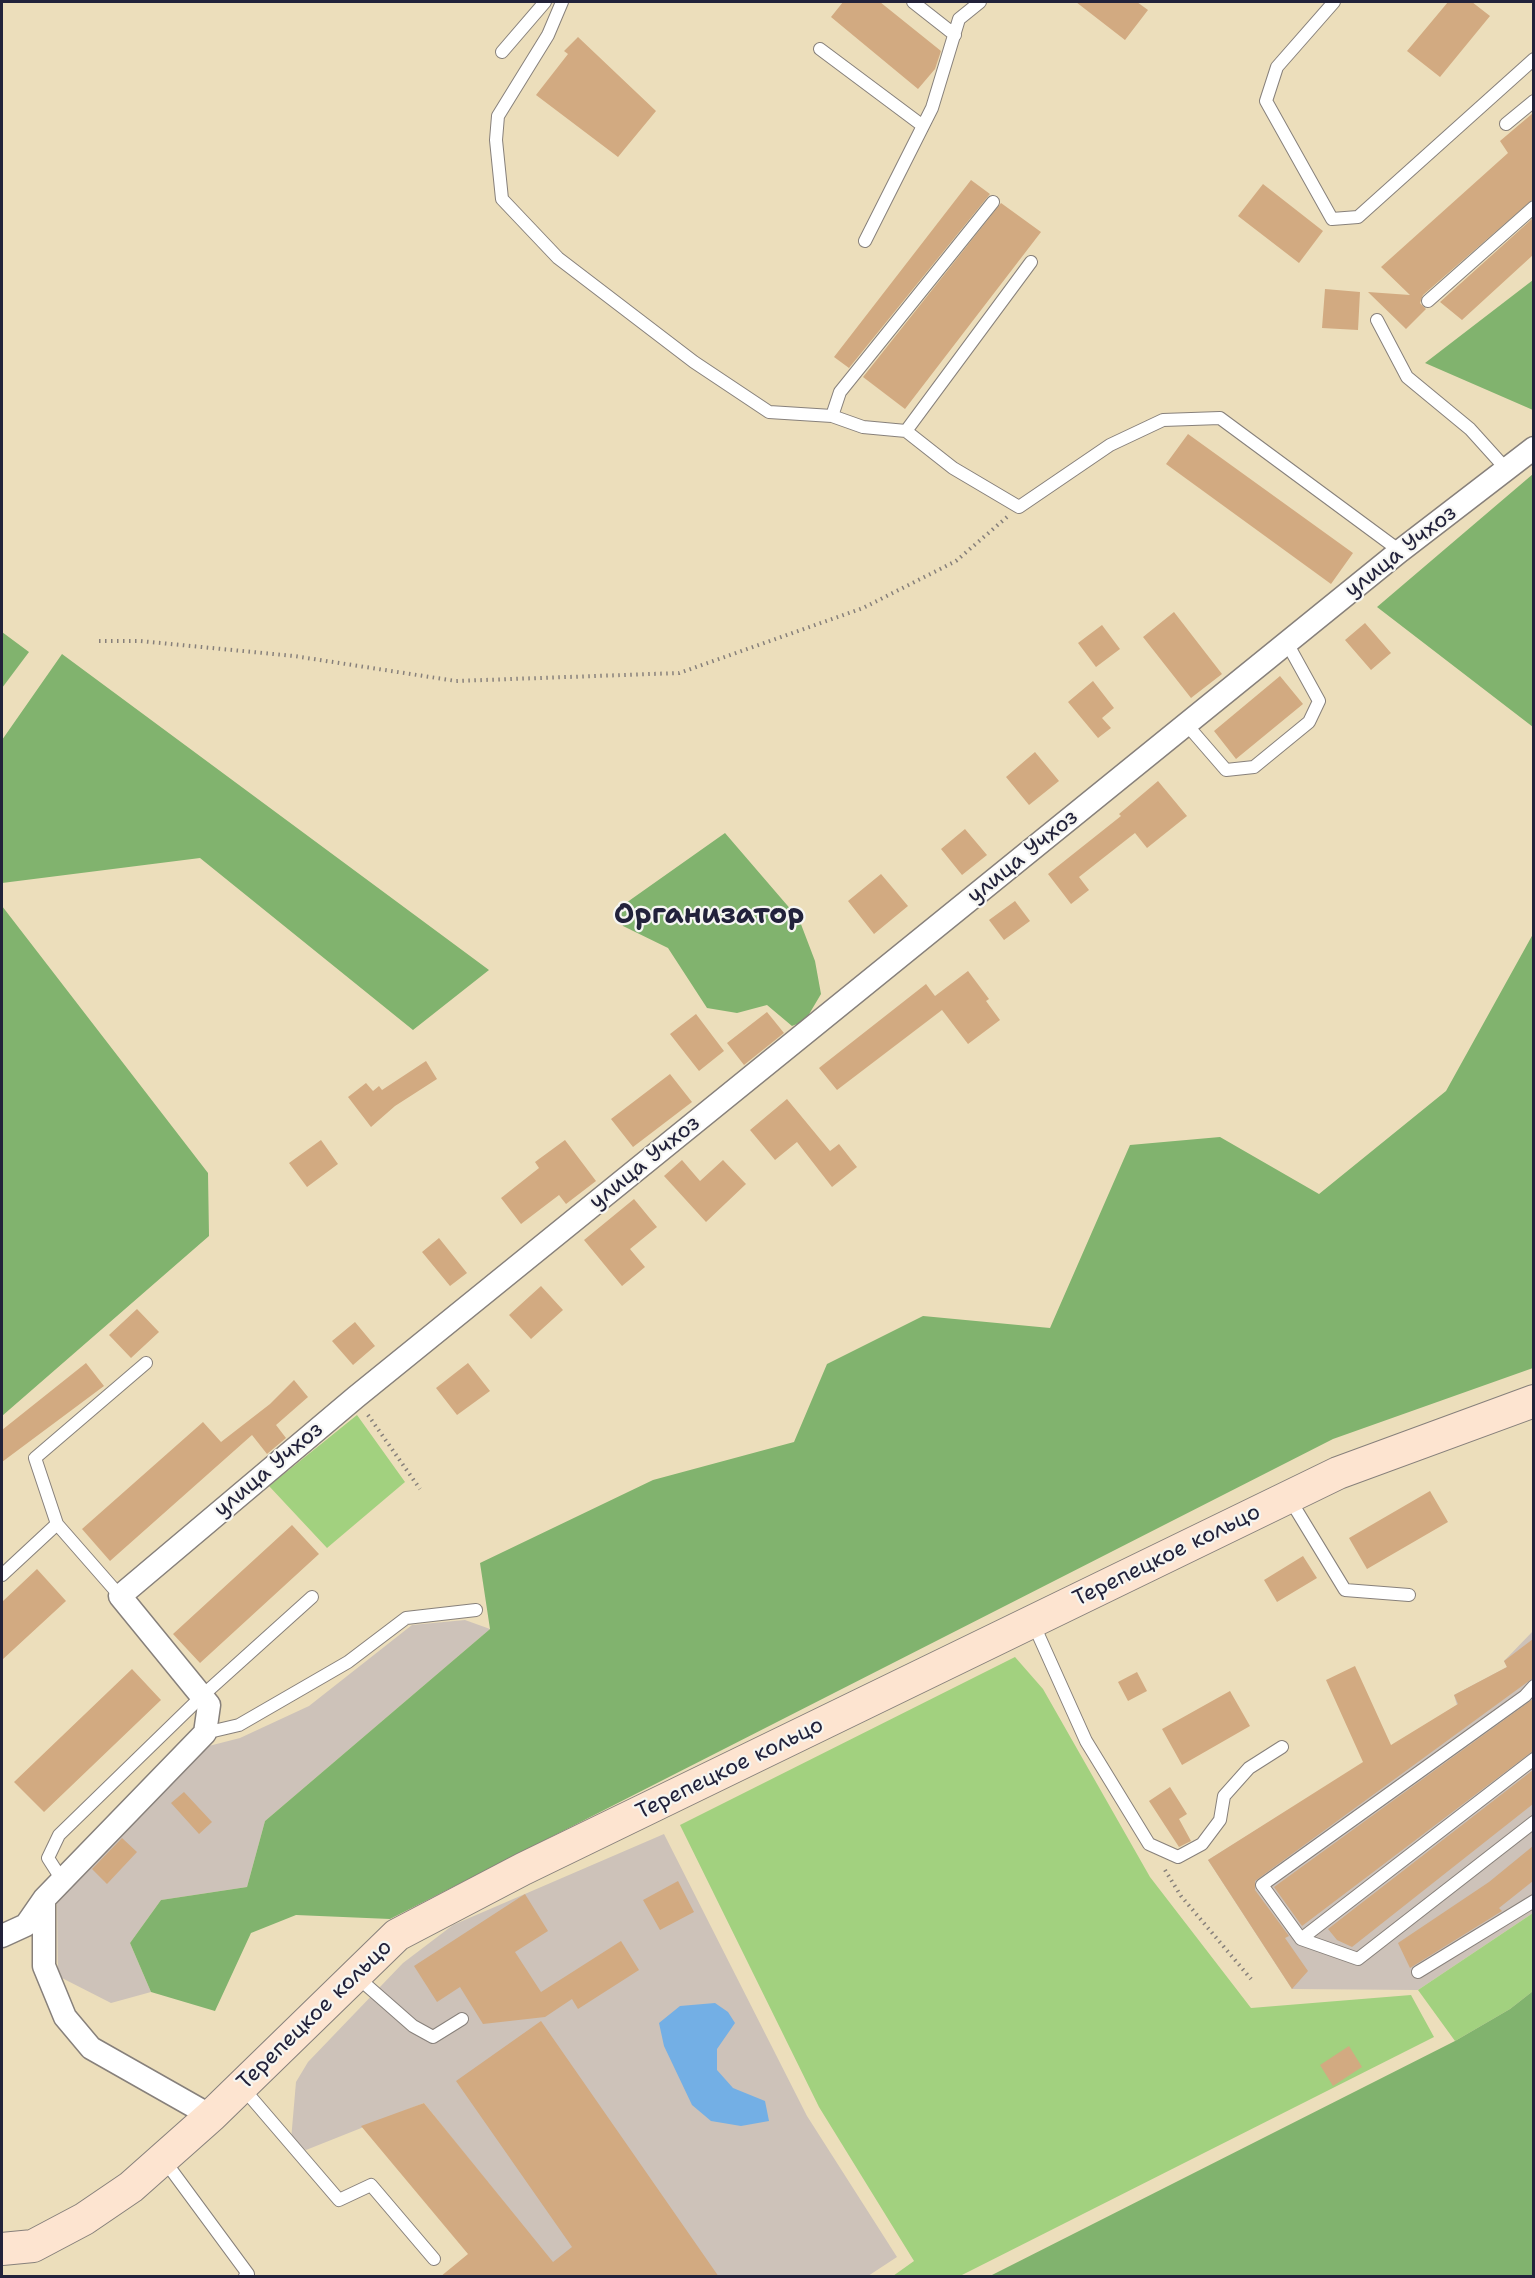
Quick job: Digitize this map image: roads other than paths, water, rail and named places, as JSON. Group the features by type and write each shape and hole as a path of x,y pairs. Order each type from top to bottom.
{"street":[{"name":"улица Учхоз","path":"120,1596 356,1397 1400,551 1533,448"},
{"name":"Терепецкое кольцо","path":"2,2249 33,2246 84,2219 131,2187 211,2116 398,1935 459,1902 1338,1473 1533,1403"},
{"path":"2,1936 26,1925 44,1899 205,1733 209,1705 120,1596"},
{"path":"44,1899 44,1966 65,2017 91,2048 211,2116"}],"lane":[{"path":"502,52 545,2"},
{"path":"562,2 548,35 498,116 496,140 502,199 558,258 694,362 769,412 832,416 863,427 906,431 953,468 1019,507 1110,446 1163,420 1220,418 1400,551"},
{"path":"913,2 955,35"},
{"path":"865,241 923,126 945,73 959,19 980,2"},
{"path":"1334,2 1277,68 1266,101 1332,219 1358,218 1533,59"},
{"path":"820,49 923,126"},
{"path":"1506,124 1533,101"},
{"path":"832,416 840,392 993,202"},
{"path":"1428,301 1533,207"},
{"path":"906,431 1031,262"},
{"path":"1377,320 1407,376 1470,429 1507,470"},
{"path":"1186,725 1226,770 1254,767 1309,722 1320,700 1287,643"},
{"path":"120,1596 57,1524 35,1458 146,1363"},
{"path":"1288,1497 1345,1590 1409,1595"},
{"path":"2,1575 57,1524"},
{"path":"62,1880 48,1858 59,1835 202,1696 312,1597"},
{"path":"205,1733 239,1725 348,1662 406,1618 476,1610"},
{"path":"1032,1622 1086,1741 1149,1844 1178,1857 1202,1844 1220,1820 1224,1796 1249,1768 1282,1747"},
{"path":"1533,1686 1525,1696 1262,1885 1302,1939 1358,1959 1533,1822"},
{"path":"1302,1939 1533,1759"},
{"path":"1418,1972 1533,1901"},
{"path":"355,1975 413,2026 433,2037 462,2019"},
{"path":"242,2086 339,2200 370,2185 434,2259"},
{"path":"163,2159 248,2274 245,2277"}],"water":[{"path":"715,2003 728,2012 735,2023 717,2049 717,2070 733,2088 765,2101 769,2121 741,2126 711,2121 692,2105 664,2046 659,2023 680,2006"}],"district":[{"name":"Организатор","path":"709,916"}]}
